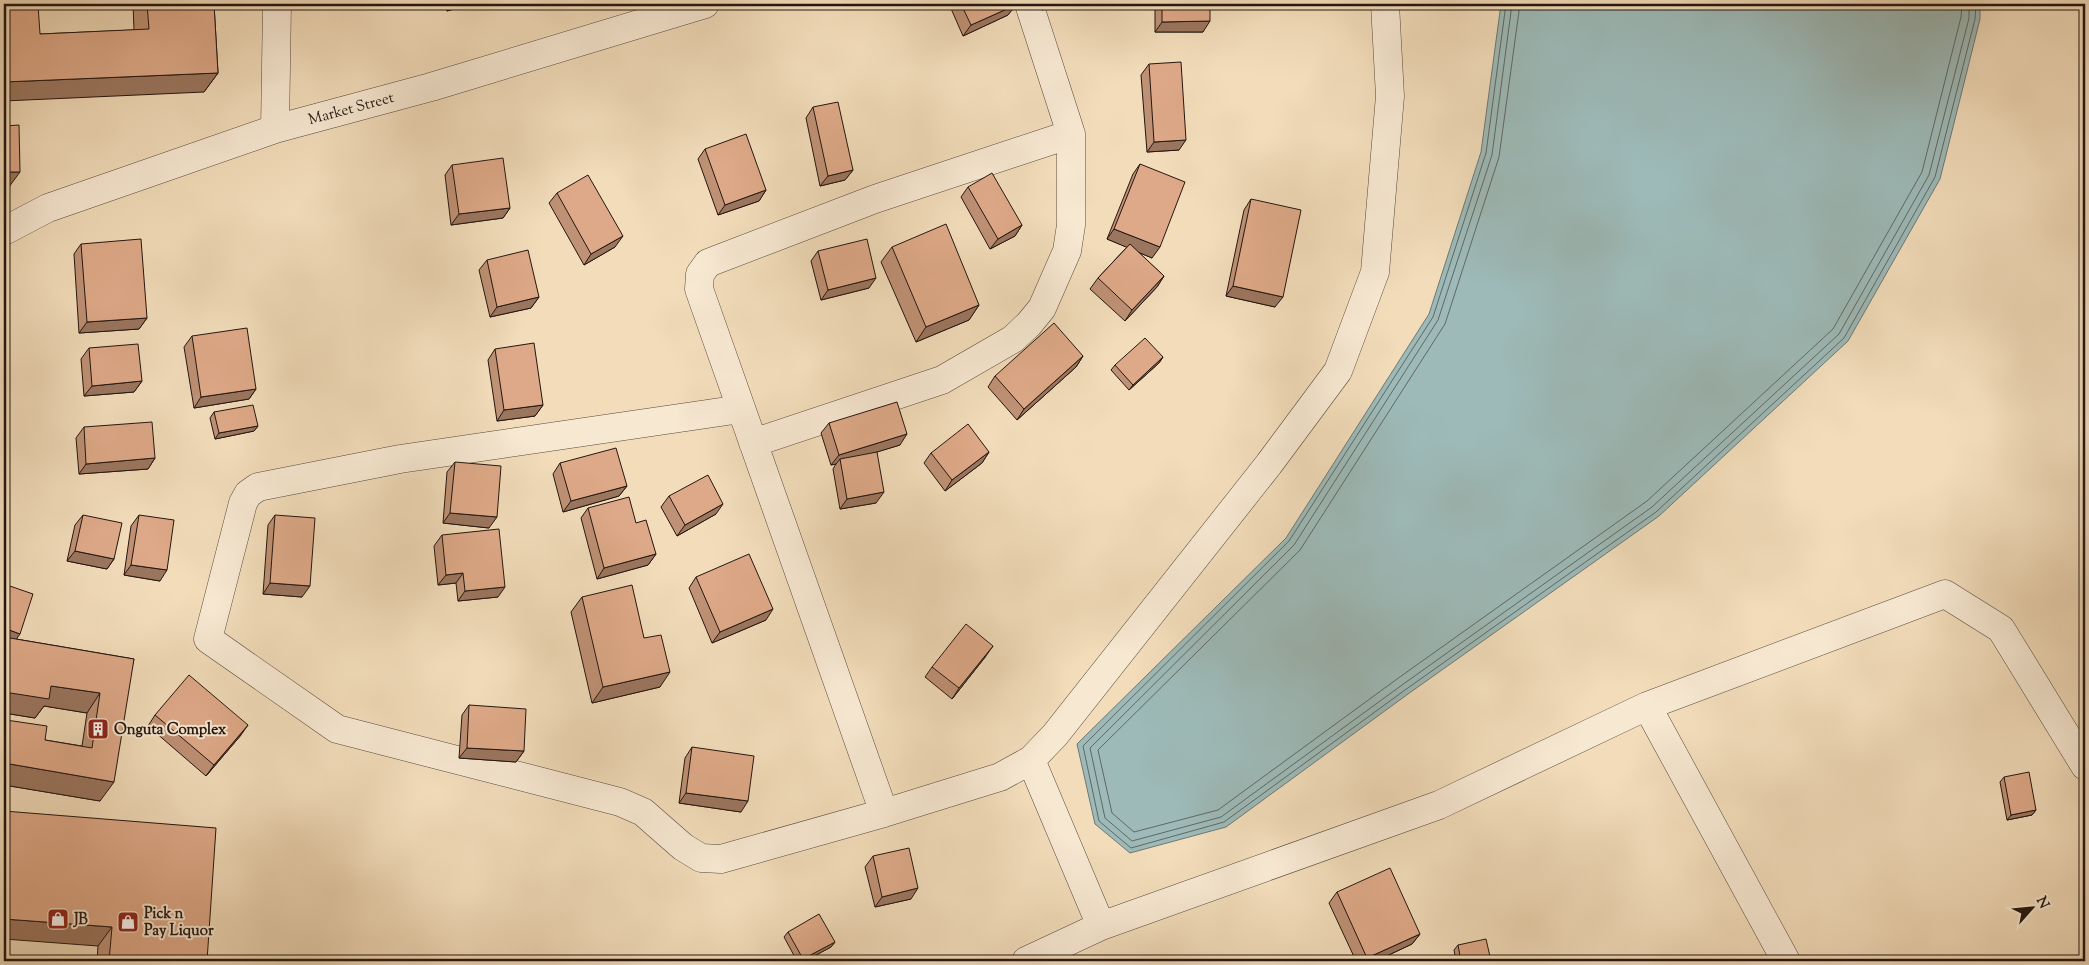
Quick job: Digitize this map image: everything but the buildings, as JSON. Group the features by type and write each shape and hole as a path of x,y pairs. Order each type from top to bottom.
{"street":[{"path":"275,129 277,4"},
{"name":"Market Street","path":"4,231 48,208 275,129 431,86 705,4"},
{"path":"753,443 942,380 1013,339 1024,330 1042,308 1068,251 1071,225 1071,134 1029,4"},
{"path":"741,409 400,458 258,487 248,494 243,503 208,639 337,729 620,802 643,812 683,848 701,858 722,859 884,814 1000,777 1031,760 1055,735 1269,464 1338,371 1375,272 1390,96 1384,4"},
{"path":"884,814 699,289 700,274 708,263 875,199 1071,134"},
{"path":"1026,961 1100,926 1439,805 1647,706 1945,594 2001,629 2085,766"},
{"path":"1647,706 1786,961"},
{"path":"1031,760 1100,926"}],"water":[{"path":"1501,4 1980,4 1980,19 1940,179 1848,341 1659,516 1408,694 1226,827 1130,853 1095,824 1077,744 1286,538 1429,314 1481,152"}],"place":[{"name":"Onguta Complex","path":"98,729"},
{"name":"JB","path":"58,919"},
{"name":"Pick n Pay Liquor","path":"128,922"}]}
